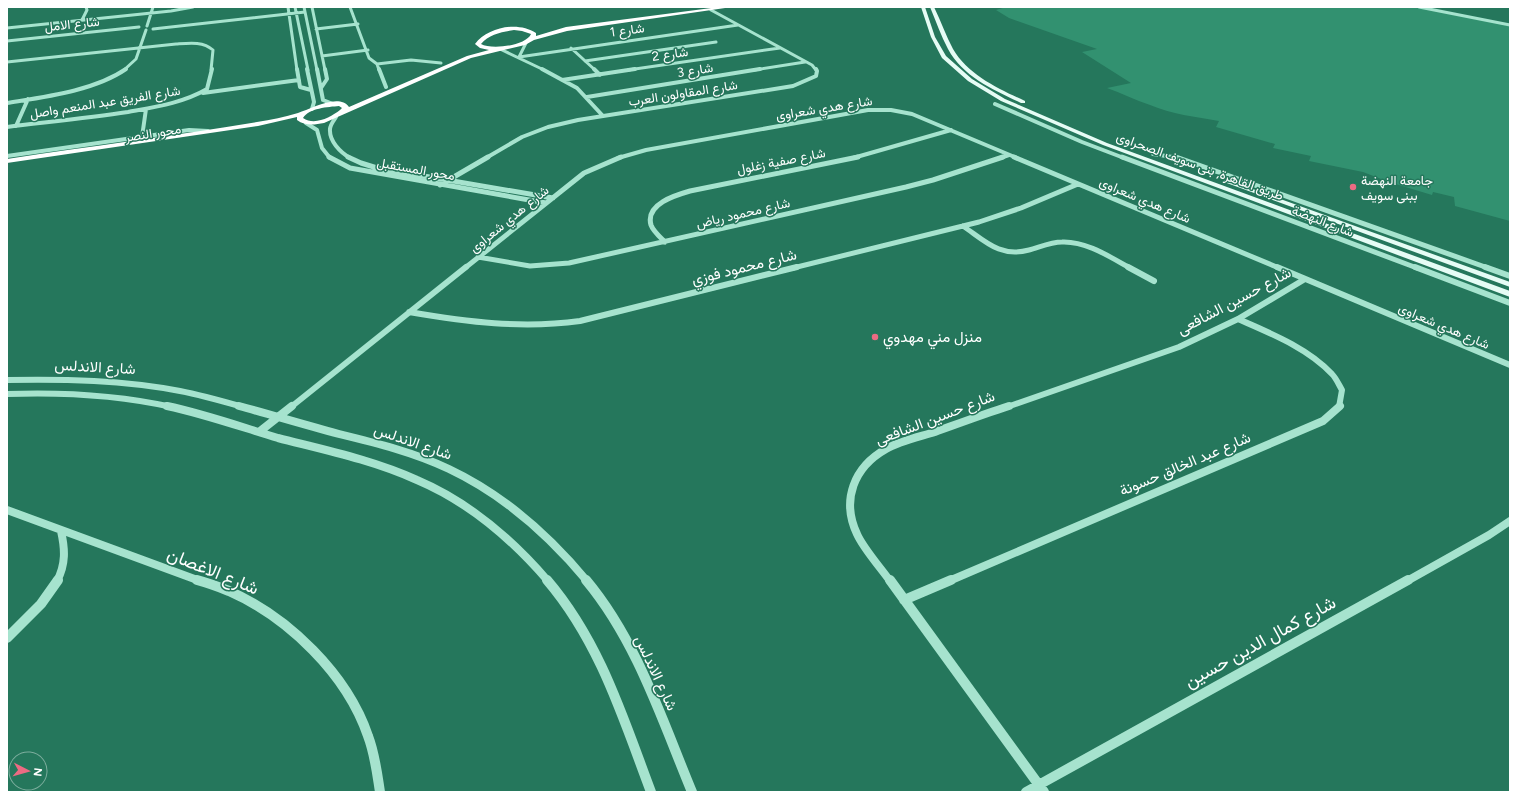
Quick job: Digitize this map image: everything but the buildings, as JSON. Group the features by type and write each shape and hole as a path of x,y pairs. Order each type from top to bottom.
{"highway":[{"path":"548,28 705,7"},
{"path":"474,47 498,49 513,48 548,33 573,28 730,7"},
{"path":"304,120 312,109 352,101 386,87 474,47 481,39 491,33 538,28"},
{"path":"523,30 533,33 532,39"},
{"path":"339,115 463,60 498,49"},
{"path":"336,104 346,107 339,115"},
{"name":"محور النصر","path":"7,161 208,131 304,120 322,122 339,115"},
{"name":"محور النصر","path":"7,166 273,124"}],"main road":[{"name":"طريق القاهرة, بنى سويف الصحراوى","path":"932,7 955,55 966,67 980,78 1009,95 1053,116 1109,139 1510,285"},
{"name":"طريق القاهرة, بنى سويف الصحراوى","path":"923,9 933,37 940,51 949,63 979,87 1003,100 1059,125 1199,179 1510,294"},
{"path":"1048,128 1059,125"},
{"path":"1199,179 1209,175"}],"street":[{"path":"82,20 87,10 86,7"},
{"path":"7,103 75,89 111,76 132,64 136,60 153,7"},
{"path":"7,28 151,13 193,7"},
{"path":"288,7 301,88 311,90"},
{"path":"289,13 312,7 326,79 321,88"},
{"path":"350,7 368,50 369,58 377,64 386,87"},
{"path":"1419,7 1510,25"},
{"path":"305,9 323,100 336,104"},
{"path":"296,10 314,104 312,109"},
{"name":"شارع المقاولون العرب","path":"440,185 530,133 558,124 798,84 811,80 816,74 814,67 711,10"},
{"name":"شارع الامل","path":"7,43 289,13"},
{"path":"316,29 358,24"},
{"name":"شارع 1","path":"519,57 571,48 738,25"},
{"path":"585,61 716,42"},
{"name":"شارع الفريق عبد المنعم واصل","path":"7,127 146,109 177,103 202,93 209,86 212,48 206,45 190,43 140,48"},
{"path":"519,57 526,43"},
{"path":"7,62 140,48"},
{"path":"571,48 600,75"},
{"name":"شارع 2","path":"562,80 781,48"},
{"path":"498,49 519,57 577,88 587,97 603,116"},
{"path":"316,60 368,50"},
{"path":"377,64 411,60 441,63"},
{"name":"شارع 3","path":"587,97 805,62"},
{"path":"202,93 299,80"},
{"path":"16,126 28,99"},
{"name":"شارع النهضة","path":"994,104 1048,128 1510,303"},
{"path":"142,137 146,109"},
{"name":"شارع هدي شعراوى","path":"259,432 592,168 635,152 860,111 883,110 905,112 1510,365"},
{"name":"محور المستقبل","path":"339,115 331,125 330,131 336,147 349,158 377,168 449,179 553,198"},
{"name":"محور المستقبل","path":"304,120 318,130 323,150 331,159 358,170 546,203"},
{"path":"7,156 193,130 208,131"},
{"name":"شارع صفية زغلول","path":"664,242 652,226 652,216 661,204 677,195 690,191 863,156 951,130"},
{"path":"1153,154 1187,160 1510,276"},
{"name":"شارع محمود رياض","path":"478,257 522,265 550,266 574,262 913,185 1009,155"},
{"name":"شارع محمود فوزي","path":"409,312 493,326 533,327 564,324 963,226 1008,213 1078,184"},
{"path":"963,226 998,249 1007,252 1019,252 1056,241 1078,243 1154,281"},
{"name":"شارع حسين الشافعى","path":"1041,789 857,535 848,504 852,484 856,475 878,454 898,444 1179,347 1238,318 1305,279"},
{"name":"شارع عبد الخالق حسونة","path":"904,600 1323,421 1336,412 1342,401 1342,390 1336,377 1327,367 1314,357 1238,318"},
{"name":"شارع الاندلس","path":"7,380 88,379 154,386 207,397 418,456 461,474 501,498 538,527 564,553 590,584 623,634 638,664 692,792"},
{"name":"شارع الاندلس","path":"7,394 79,394 135,400 187,411 400,472 441,491 473,510 514,543 562,599 593,649 607,678 651,792"},
{"name":"شارع الاغصان","path":"7,510 61,531 229,591 271,614 291,628 326,663 354,705 366,730 376,766 380,792"},
{"name":"شارع كمال الدين حسين","path":"1026,792 1041,789 1489,535 1510,520"},
{"path":"7,638 38,607 59,578 66,552 65,541 61,531"}],"green space":[{"path":"1006,7 1418,7 1510,26 1510,221 1455,206 1454,197 1433,192 1432,195 1389,182 1363,172 1309,161 1311,156 1273,148 1275,144 1216,127 1219,121 1166,111 1107,88 1131,83 1082,52 1097,49 1009,18 996,10"}],"place":[{"name":"جامعة النهضة ببنى سويف","path":"1353,187"},
{"name":"منزل مني مهدوي","path":"875,337"}]}
